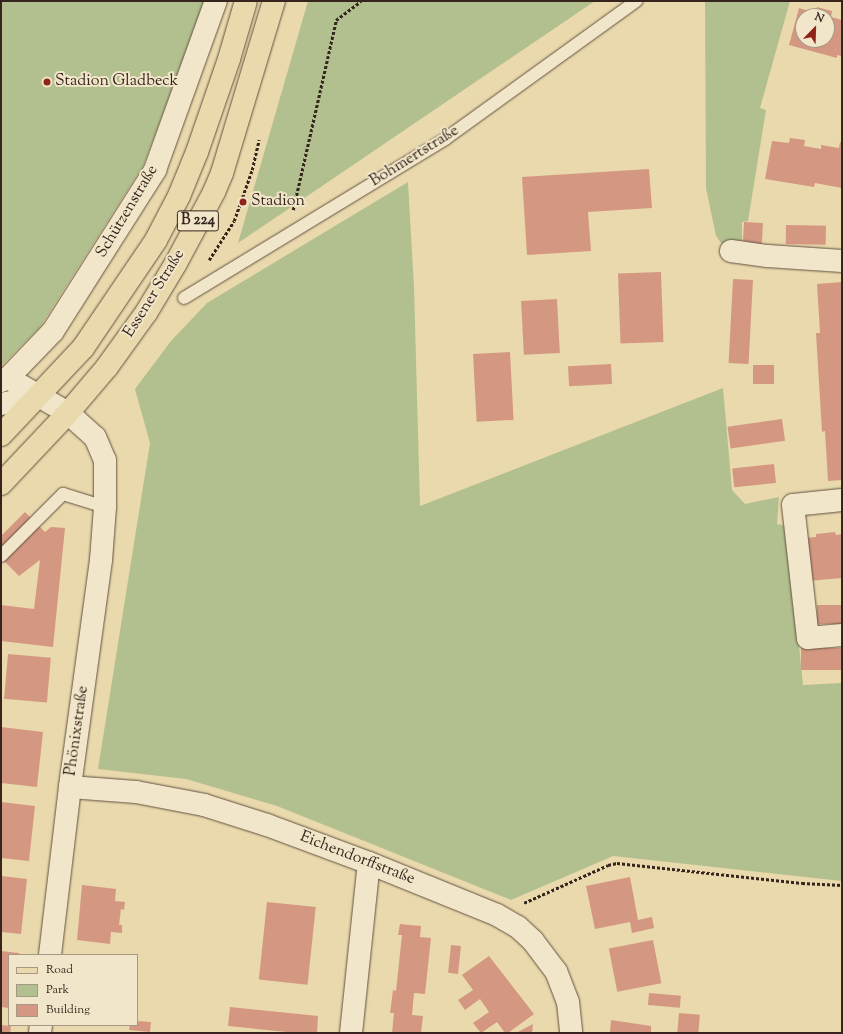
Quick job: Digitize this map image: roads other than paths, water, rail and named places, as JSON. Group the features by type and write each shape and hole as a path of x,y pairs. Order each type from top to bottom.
{"main road":[{"name":"Essener Straße","path":"1,435 83,348 156,240 179,196 199,145 246,1"},
{"name":"Essener Straße","path":"1,484 68,413 107,368 146,313 176,263 214,192 222,173 274,1"}],"street":[{"name":"Schützenstraße","path":"4,379 53,331 155,170 216,1"},
{"path":"730,251 768,256 842,261"},
{"name":"Phönixstraße","path":"4,379 39,396 68,413 95,437 104,460 105,507 102,560 70,787 50,954"},
{"path":"1,404 39,396"},
{"path":"842,500 793,505 808,638 842,635"},
{"name":"Eichendorffstraße","path":"70,787 136,792 204,805 369,863 497,915 518,928 533,941 556,971 568,1002 571,1033"},
{"path":"351,1033 369,863"}],"lane":[{"name":"Bohmertstraße","path":"184,298 445,140 636,1"},
{"path":"1,556 63,494 105,507"}],"place":[{"name":"Stadion Gladbeck","path":"47,82"},
{"name":"Stadion","path":"243,202"}]}
